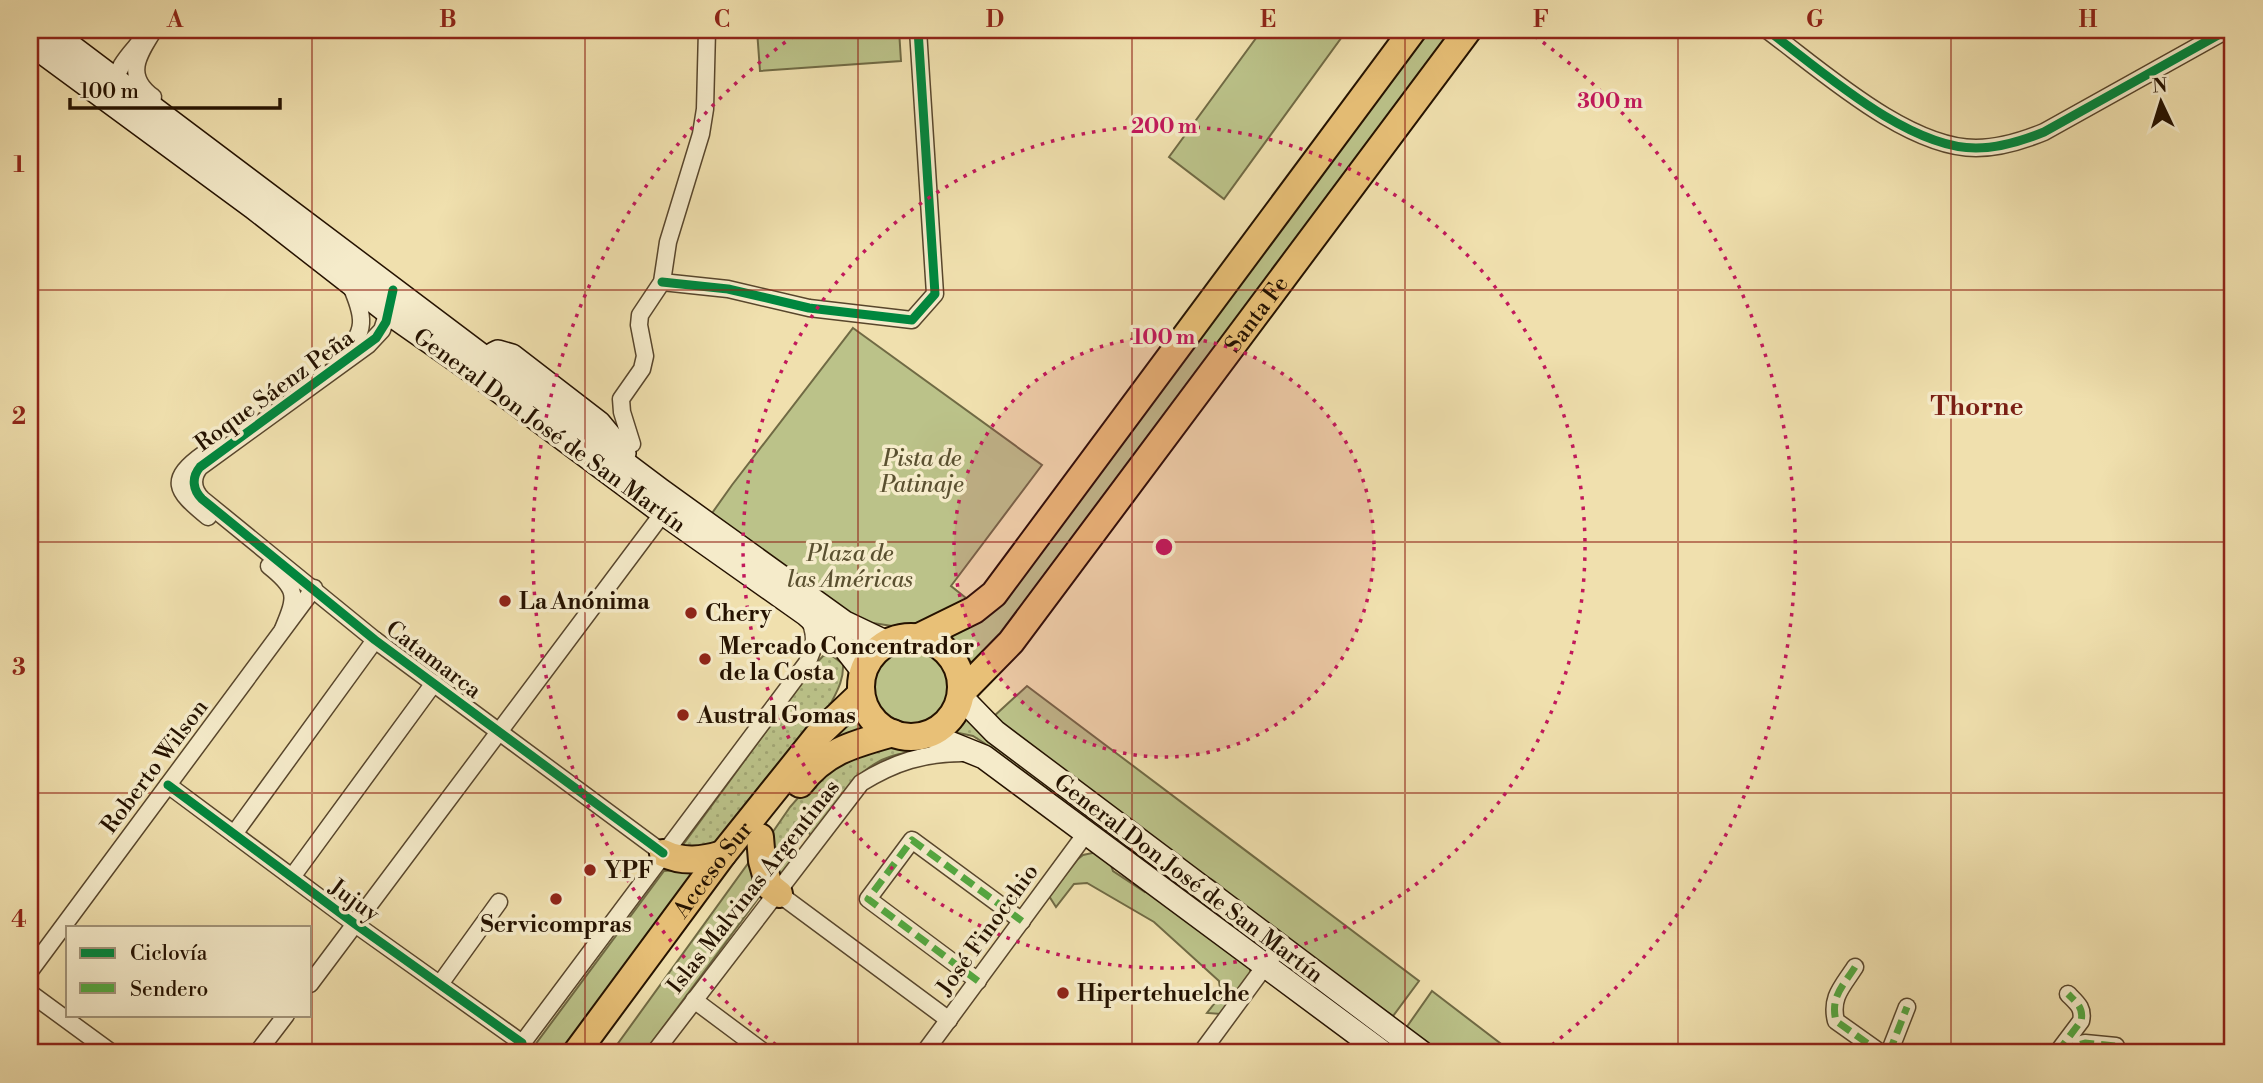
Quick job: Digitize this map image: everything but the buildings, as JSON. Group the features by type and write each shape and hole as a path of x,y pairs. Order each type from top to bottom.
{"main road":[{"name":"General Don José de San Martín","path":"49,30 393,290 484,369 663,513 806,614 845,648 862,683"},
{"name":"Santa Fe","path":"919,637 974,610 994,594 1413,30"},
{"name":"Santa Fe","path":"961,695 1011,642 1468,30"},
{"name":"General Don José de San Martín","path":"30,43 253,207 389,313 484,369 644,477 845,624 887,643"},
{"path":"484,369 498,352 512,356 599,423 644,477"},
{"path":"908,636 919,637 940,646 956,663 961,677 961,695 950,718 940,728 916,737 893,733 872,718 865,706 862,683 877,650 887,643 908,636"},
{"name":"Acceso Sur","path":"576,1053 723,854 862,683"},
{"name":"General Don José de San Martín","path":"961,695 995,732 1422,1053"},
{"name":"Acceso Sur","path":"596,1053 816,763 853,744 893,733"},
{"name":"General Don José de San Martín","path":"927,734 984,757 1381,1053"},
{"path":"760,836 762,861 769,886 779,894"},
{"path":"663,853 675,859 692,860 723,854"}],"street":[{"path":"118,107 116,79 121,65 152,30"},
{"path":"152,30 136,65 136,79 141,88 192,125 224,163"},
{"path":"620,447 632,444 622,412 621,399 642,369 645,356 639,325 640,315 662,282 668,242 701,134 705,109 707,30"},
{"path":"662,282 729,289 809,308 912,320 934,294 918,30"},
{"path":"1767,30 1899,125 1952,146 1976,148 2021,142 2044,132 2227,30"},
{"name":"Roque Sáenz Peña","path":"349,282 359,304 362,320 354,342 189,465 181,473 187,485 200,467 369,345 382,330 389,313 393,290"},
{"path":"187,485 189,502 288,582 294,599 283,629"},
{"name":"Catamarca","path":"187,485 375,640 663,853"},
{"path":"312,981 663,513"},
{"name":"Roberto Wilson","path":"30,971 314,588"},
{"path":"518,1048 811,655 814,633 806,614"},
{"path":"234,834 375,640"},
{"name":"Catamarca","path":"292,877 434,683"},
{"name":"Islas Malvinas Argentinas","path":"654,1053 779,894 861,783 888,767 920,756 969,753 984,757"},
{"name":"Jujuy","path":"168,785 355,925 440,984 518,1048"},
{"name":"José Finocchio","path":"924,1053 1087,832"},
{"path":"978,981 868,899 912,840 1022,921"},
{"path":"779,894 949,1020"},
{"path":"440,984 499,902"},
{"path":"1201,1053 1279,947"},
{"path":"1856,967 1835,998 1833,1009 1836,1021 1881,1053"},
{"path":"30,993 112,1053"},
{"path":"2059,1051 2081,1021 2083,1014 2081,1007 2068,994"},
{"path":"694,1000 765,1053"},
{"path":"1889,1053 1907,1007"},
{"path":"257,1053 285,1016"},
{"path":"2059,1051 2085,1043 2116,1046"}],"green space":[{"path":"757,30 899,30 901,61 760,71"},
{"path":"1262,30 1347,30 1224,199 1169,157"},
{"path":"1425,30 1457,30 1023,611 972,665 965,651 946,633"},
{"name":"Pista de Patinaje","path":"853,328 1042,465 951,586 971,602 922,623 892,626 860,621 710,516"},
{"path":"903,645 919,645 940,656 951,677 951,693 940,714 919,725 903,725 889,719 877,707 871,693 871,677 877,663 889,651"},
{"path":"831,655 843,664 843,670 839,687 829,707 718,850 677,853 813,667 823,656"},
{"path":"1027,686 1419,981 1393,1016 1240,908 1213,880 1191,872 992,718"},
{"path":"854,711 869,733 809,762"},
{"path":"967,715 1257,941 984,743 973,736 949,731"},
{"path":"884,748 919,748 919,751 879,761 856,779 812,838 806,827 792,845 796,857 775,882 768,839 790,807 824,768"},
{"path":"1097,852 1109,859 1113,871 1145,892 1151,889 1250,967 1250,977 1221,1014 1207,1013 1221,995 1219,981 1154,922 1087,883 1074,884 1056,907 1049,896 1078,859"},
{"path":"752,858 763,892 644,1053 611,1053"},
{"path":"706,868 567,1053 529,1053 664,871"},
{"path":"1432,991 1513,1053 1441,1053 1406,1028"}],"marked path":[{"path":"978,981 868,899 912,840 1022,921"},
{"path":"1855,967 1836,998 1836,1021 1881,1053"},
{"path":"2057,1053 2082,1016 2081,1009 2068,994"},
{"path":"1889,1053 1907,1007"},
{"path":"2060,1050 2085,1043 2116,1046"}],"cycle path":[{"path":"662,282 728,289 809,308 912,320 935,294 918,30"},
{"path":"1767,30 1839,85 1894,121 1949,145 1976,148 1994,147 2044,132 2227,30"},
{"path":"393,290 386,322 376,338 200,467 194,480 197,492 202,499 375,640 663,853"},
{"path":"168,785 355,924 522,1043"}],"place":[{"name":"La Anónima","path":"505,601"},
{"name":"Chery","path":"691,613"},
{"name":"Mercado Concentrador de la Costa","path":"705,659"},
{"name":"Austral Gomas","path":"683,715"},
{"name":"YPF","path":"590,870"},
{"name":"Servicompras","path":"556,899"},
{"name":"Hipertehuelche","path":"1063,993"}],"district":[{"name":"Thorne","path":"1977,406"}],"park label":[{"name":"Plaza de las Américas","path":"850,566"}]}
